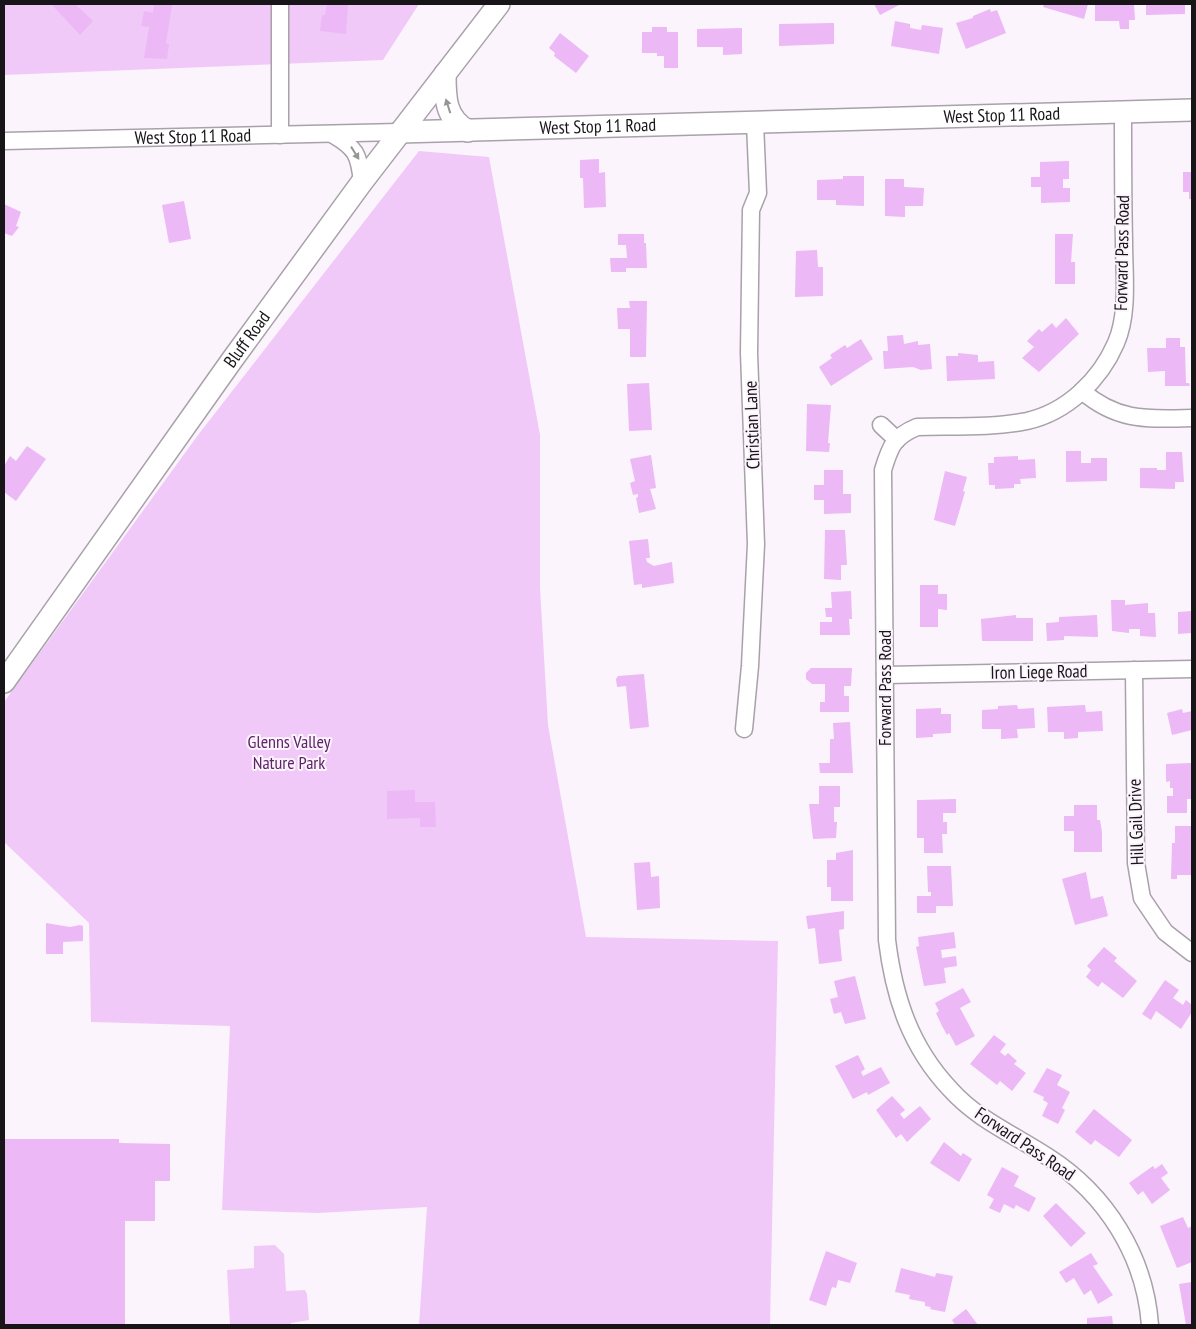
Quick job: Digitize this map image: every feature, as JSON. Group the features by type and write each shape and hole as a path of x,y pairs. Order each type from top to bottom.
{"main road":[{"name":"Bluff Road","path":"4,682 232,360 362,182 499,4"},
{"path":"446,74 447,106 455,120 468,130"},
{"name":"West Stop 11 Road","path":"400,132 1192,110"}],"street":[{"path":"280,4 280,135"},
{"name":"Forward Pass Road","path":"1123,112 1124,302 1116,342 1100,372 1066,404 1029,420 1002,424 918,427 905,432 891,445 883,470 887,940 892,978 900,1009 920,1049 951,1091 991,1124 1048,1157 1074,1176 1101,1203 1120,1230 1140,1271 1148,1303 1150,1325"},
{"name":"Christian Lane","path":"744,729 750,666 756,544 750,352 750,210 758,193 755,123"},
{"name":"West Stop 11 Road","path":"4,141 400,132"},
{"path":"332,134 352,147 359,158 362,182"},
{"path":"1082,391 1116,414 1141,419 1192,418"},
{"path":"881,425 896,440"},
{"name":"Iron Liege Road","path":"885,676 1192,669"},
{"name":"Hill Gail Drive","path":"1134,670 1136,863 1142,898 1165,932 1192,953"}],"green space":[{"path":"4,4 419,4 383,60 4,75"},
{"name":"Glenns Valley Nature Park","path":"419,151 489,157 540,435 540,588 548,725 586,937 778,941 770,1325 419,1325 427,1207 318,1213 222,1210 230,1026 91,1022 89,923 4,842 4,702 198,435"},
{"path":"275,1245 284,1254 286,1291 305,1290 309,1320 291,1323 291,1325 230,1325 227,1270 254,1268 254,1246"}],"building":[{"path":"55,4 75,4 93,21 80,35 53,6"},
{"path":"154,4 172,5 166,43 169,44 167,59 144,58 149,27 141,26 144,11 153,13"},
{"path":"327,4 348,4 346,34 320,31 322,15 325,15"},
{"path":"874,4 901,4 880,15"},
{"path":"1044,4 1088,4 1084,19 1043,7"},
{"path":"1095,4 1134,4 1135,20 1129,20 1129,29 1120,29 1119,21 1095,21"},
{"path":"1146,4 1185,4 1185,14 1146,15"},
{"path":"990,9 991,12 997,10 1006,33 966,49 956,23 973,18 973,16"},
{"path":"895,21 910,24 910,28 921,30 922,25 943,28 939,54 891,46"},
{"path":"834,23 834,44 779,46 779,24"},
{"path":"652,27 667,27 667,32 678,32 678,68 664,68 664,56 657,56 657,53 642,53 642,32 652,32"},
{"path":"742,28 742,54 723,55 723,47 697,47 697,29"},
{"path":"560,33 589,56 576,73 554,56 555,53 549,48"},
{"path":"599,159 599,173 605,172 606,207 584,208 580,160"},
{"path":"1069,161 1069,179 1063,179 1063,188 1070,188 1070,202 1041,203 1041,187 1031,187 1031,177 1040,177 1040,162"},
{"path":"1183,172 1192,172 1192,199 1189,199 1189,192 1183,192"},
{"path":"843,176 864,176 864,206 836,205 836,200 817,200 817,180 843,179"},
{"path":"885,179 904,179 904,187 924,188 923,206 905,206 905,217 885,216"},
{"path":"184,201 191,239 169,243 162,205"},
{"path":"4,204 21,212 16,226 19,227 12,236 4,233"},
{"path":"618,234 644,234 647,268 626,268 626,272 611,272 610,258 627,258 626,245 618,245"},
{"path":"1055,234 1073,234 1071,262 1075,262 1075,284 1055,284"},
{"path":"817,250 818,267 823,267 823,296 795,297 796,251"},
{"path":"629,301 647,301 646,357 630,357 630,329 618,329 617,308 630,308"},
{"path":"1066,318 1079,334 1039,372 1022,358 1034,347 1027,341 1039,329 1042,332 1052,323 1056,328"},
{"path":"903,335 904,344 918,341 918,345 930,344 932,369 921,370 913,367 884,369 883,351 888,351 887,336"},
{"path":"1166,338 1180,338 1180,347 1185,347 1186,383 1189,383 1190,386 1165,386 1165,371 1148,372 1147,348 1166,348"},
{"path":"861,339 873,359 831,386 819,367 832,358 830,355 845,345 847,348"},
{"path":"958,353 978,355 978,362 994,361 995,379 947,381 946,356 958,356"},
{"path":"649,383 652,430 629,431 627,384"},
{"path":"807,404 831,405 829,452 806,451"},
{"path":"27,446 46,459 16,501 4,492 4,466 10,456 16,461"},
{"path":"1066,451 1081,451 1081,463 1091,463 1091,458 1107,458 1107,481 1066,482"},
{"path":"1166,452 1182,452 1184,482 1175,482 1175,489 1140,488 1140,468 1166,470"},
{"path":"651,455 656,488 650,489 656,509 639,513 636,498 638,494 633,495 630,483 635,481 630,459"},
{"path":"1018,456 1018,460 1035,459 1036,478 1020,479 1021,484 1014,484 1014,488 995,489 995,485 989,485 988,463 994,463 994,457"},
{"path":"824,470 843,470 843,494 851,494 851,513 824,514 824,500 814,500 814,485 824,485"},
{"path":"945,471 967,477 963,491 965,492 955,526 934,520"},
{"path":"825,530 845,530 847,565 841,565 841,580 824,579"},
{"path":"648,539 650,558 646,558 647,562 654,566 672,562 674,583 642,588 642,584 634,585 629,541"},
{"path":"920,585 938,585 938,594 947,594 947,610 938,609 938,627 920,627"},
{"path":"851,591 852,619 849,619 850,635 820,635 820,622 832,622 832,617 826,617 825,608 832,608 831,592"},
{"path":"1111,600 1125,600 1125,605 1148,603 1148,613 1155,613 1156,637 1140,636 1140,629 1129,629 1129,633 1112,631"},
{"path":"1192,611 1192,633 1178,634 1178,612"},
{"path":"1016,615 1016,618 1033,618 1033,641 982,641 981,619"},
{"path":"1097,615 1098,637 1064,636 1064,640 1047,641 1046,623 1059,622 1059,617"},
{"path":"811,668 852,668 851,686 844,686 844,696 849,696 849,712 820,712 820,702 825,702 825,684 812,684 806,679 806,673"},
{"path":"644,674 649,727 630,729 626,686 617,687 616,679 618,676"},
{"path":"1017,705 1018,709 1034,708 1035,728 1017,729 1018,738 1001,739 1001,729 982,729 982,710 998,709 998,706"},
{"path":"1085,705 1086,712 1102,711 1103,731 1078,732 1078,738 1064,739 1064,732 1048,732 1047,707"},
{"path":"941,708 941,714 951,714 951,733 933,734 933,737 916,738 916,709"},
{"path":"1182,709 1183,713 1192,711 1192,730 1172,735 1167,713"},
{"path":"850,722 853,773 820,773 819,763 830,763 830,739 834,739 833,723"},
{"path":"1192,763 1192,799 1187,799 1187,813 1167,813 1167,796 1173,796 1173,788 1170,788 1170,781 1166,782 1166,764"},
{"path":"819,786 840,786 840,807 834,807 834,822 837,822 836,838 813,839 809,804 819,804"},
{"path":"415,790 415,802 435,802 436,827 420,827 420,818 387,819 387,791"},
{"path":"956,799 956,813 943,813 943,822 947,822 947,834 942,834 943,853 924,853 924,838 917,838 917,800"},
{"path":"1074,805 1097,805 1097,820 1100,820 1102,832 1102,852 1074,852 1074,831 1064,831 1064,816 1074,816"},
{"path":"1175,826 1192,826 1192,875 1177,875 1177,879 1171,879 1172,843 1175,843"},
{"path":"853,850 853,901 831,901 831,887 827,887 827,860 836,860 836,853"},
{"path":"650,862 651,877 659,876 660,908 637,910 634,863"},
{"path":"927,866 951,866 953,906 936,906 936,913 917,913 917,896 931,896 931,892 928,892"},
{"path":"1086,872 1091,899 1103,896 1108,916 1075,925 1062,879"},
{"path":"844,911 844,929 839,930 842,961 819,964 815,928 808,929 806,916"},
{"path":"46,923 70,927 83,926 83,941 63,942 63,954 46,954"},
{"path":"954,932 956,948 941,950 942,958 956,956 957,966 944,968 946,983 924,986 916,947 919,946 918,937"},
{"path":"1104,947 1117,958 1114,961 1137,981 1123,998 1102,982 1098,987 1086,977 1091,970 1087,966"},
{"path":"855,976 866,1019 845,1024 841,1012 834,1014 830,999 838,997 834,981"},
{"path":"1165,980 1179,990 1173,998 1183,1005 1186,1000 1192,1005 1192,1012 1181,1029 1156,1011 1151,1020 1142,1014"},
{"path":"963,988 971,1002 960,1008 975,1036 956,1046 949,1033 947,1035 942,1026 936,1013 939,1011 935,1003"},
{"path":"994,1035 1006,1044 1000,1052 1005,1056 1008,1053 1017,1061 1014,1064 1026,1073 1012,1091 1000,1081 997,1085 970,1064"},
{"path":"858,1055 865,1069 861,1072 863,1076 881,1067 890,1083 868,1095 867,1092 853,1099 835,1066"},
{"path":"1047,1068 1062,1075 1057,1085 1070,1092 1062,1108 1065,1110 1058,1124 1042,1116 1048,1103 1043,1100 1044,1097 1033,1092"},
{"path":"892,1096 905,1110 900,1114 904,1119 920,1106 931,1119 907,1142 901,1134 896,1138 876,1110"},
{"path":"1094,1109 1132,1140 1119,1157 1095,1140 1091,1145 1075,1132"},
{"path":"4,1139 119,1139 119,1143 170,1144 170,1181 155,1181 155,1221 125,1221 125,1325 4,1325"},
{"path":"944,1142 961,1156 963,1153 972,1159 959,1182 930,1163"},
{"path":"1162,1164 1168,1173 1161,1178 1170,1190 1152,1204 1143,1191 1138,1195 1129,1183 1153,1166 1155,1169"},
{"path":"1002,1167 1019,1176 1014,1186 1036,1198 1029,1212 1016,1205 1014,1209 1004,1204 1000,1213 989,1208 994,1199 987,1195"},
{"path":"1056,1203 1086,1233 1071,1247 1043,1216"},
{"path":"1183,1217 1188,1228 1192,1226 1192,1262 1177,1268 1160,1226"},
{"path":"826,1251 857,1263 850,1283 838,1280 836,1288 832,1287 826,1306 809,1300"},
{"path":"1091,1253 1098,1264 1093,1266 1113,1295 1098,1304 1091,1290 1084,1295 1074,1278 1066,1283 1059,1272"},
{"path":"901,1268 935,1277 936,1273 953,1276 945,1312 930,1309 931,1307 925,1306 925,1302 909,1299 910,1295 895,1292"},
{"path":"1192,1282 1192,1325 1186,1325 1179,1284"},
{"path":"966,1309 978,1325 955,1325 952,1320"},
{"path":"1112,1316 1113,1325 1087,1325 1087,1318"}]}
